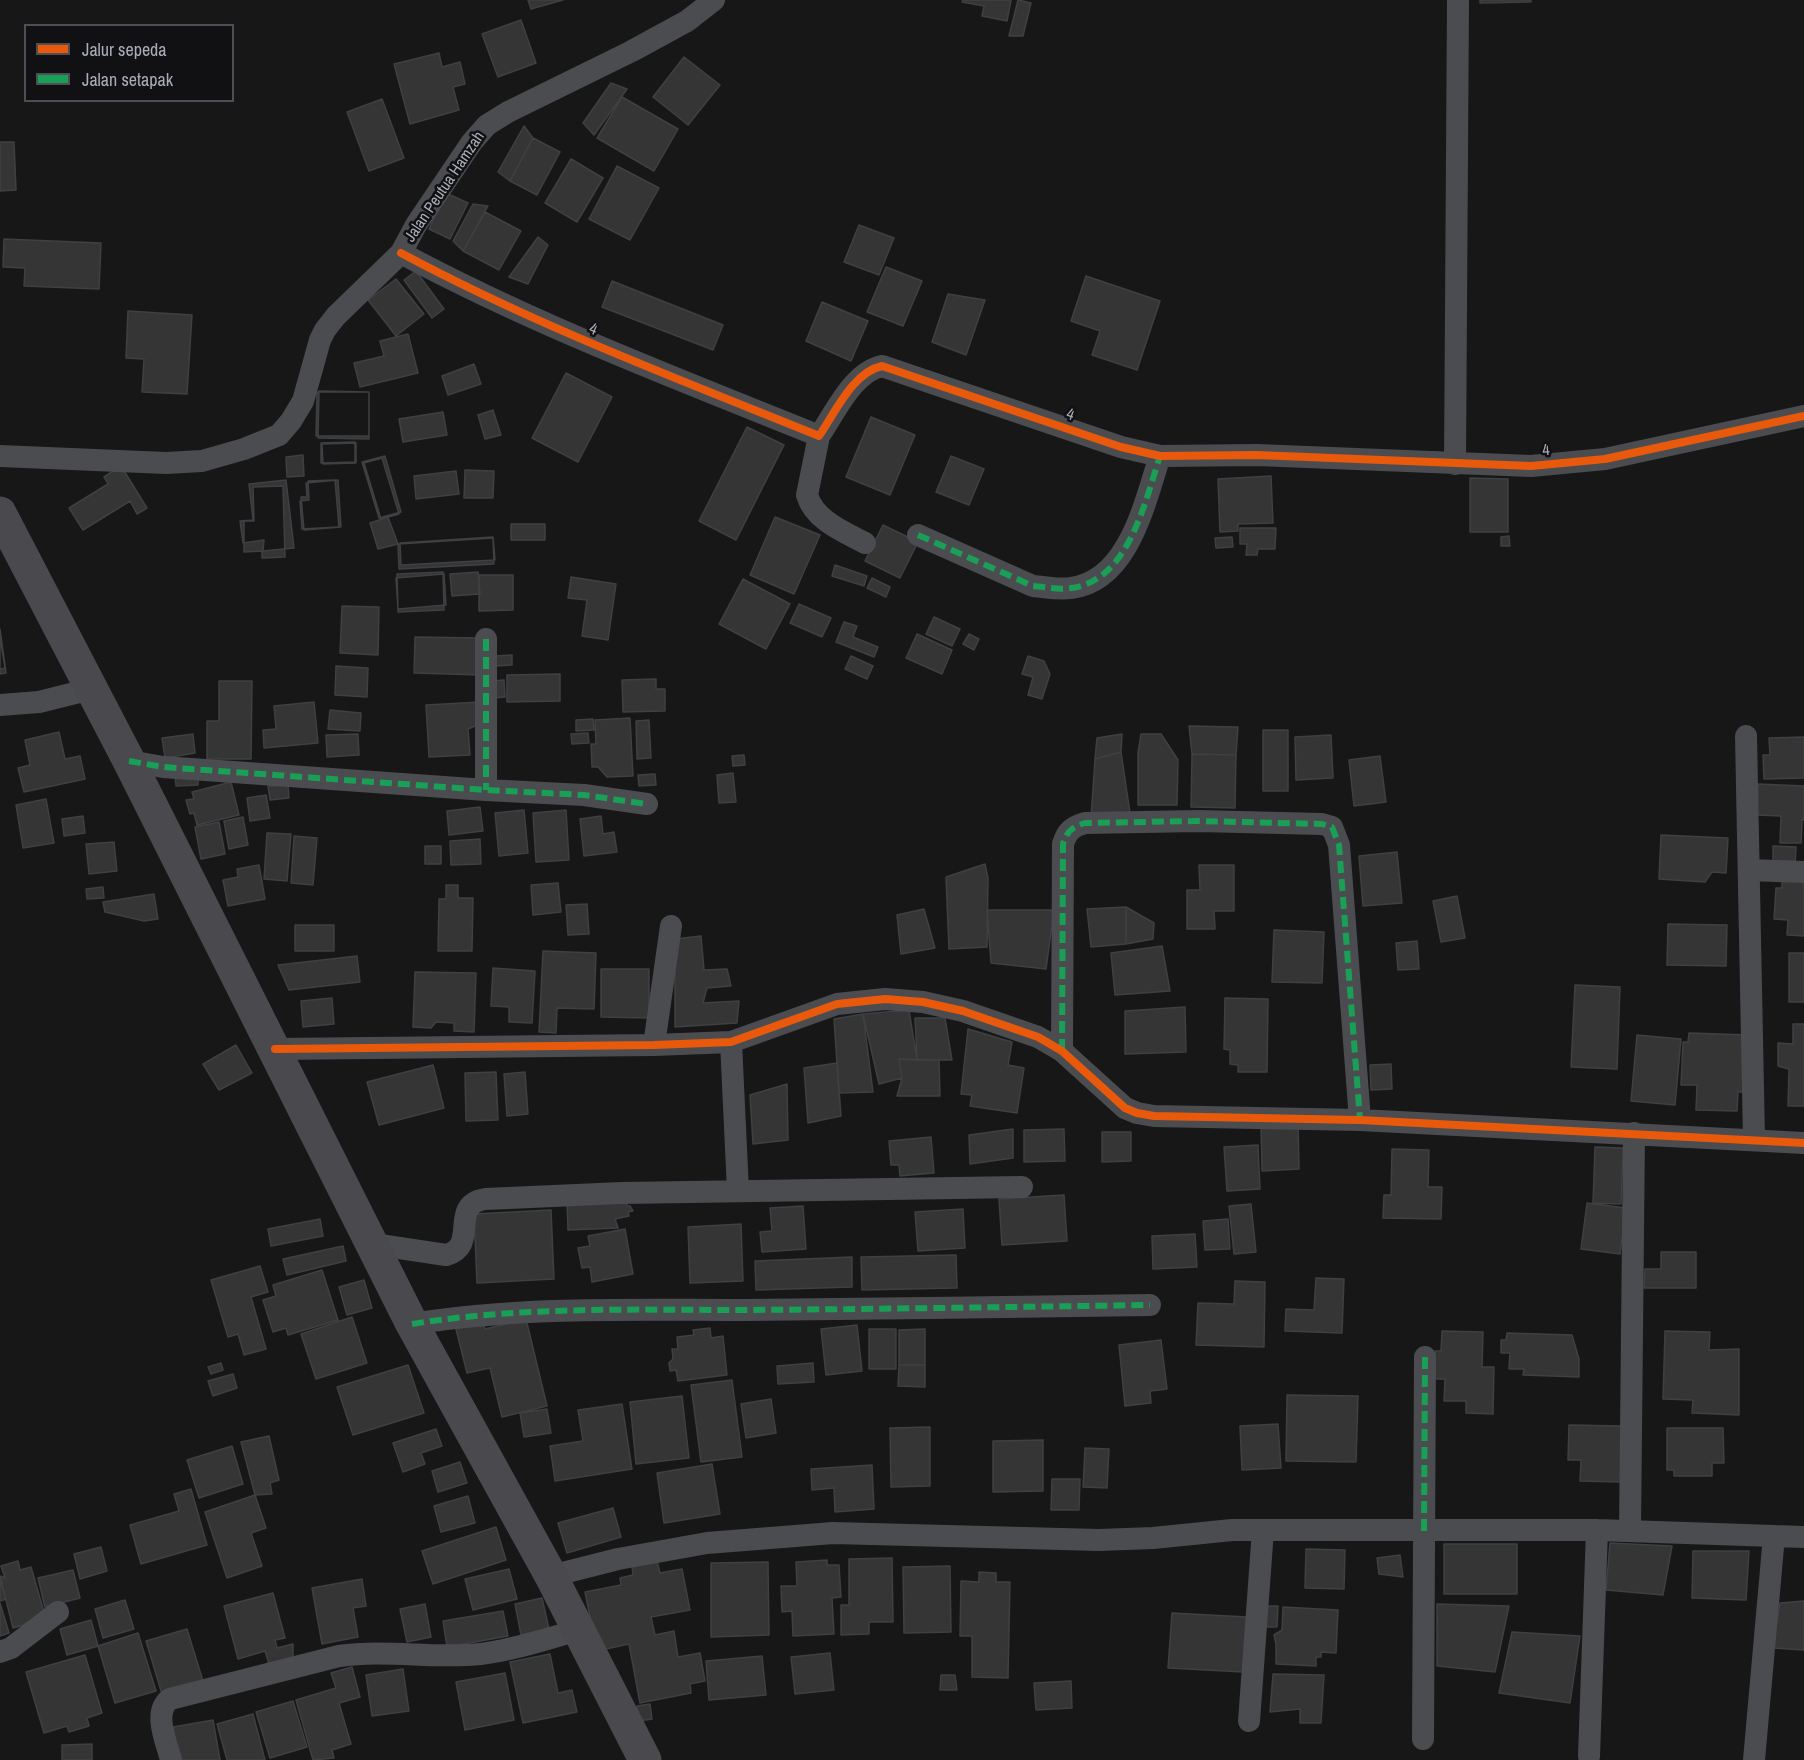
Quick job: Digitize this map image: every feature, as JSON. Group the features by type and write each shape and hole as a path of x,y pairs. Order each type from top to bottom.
{"main road":[{"path":"0,513 129,761 412,1324 551,1576 645,1760"}],"street":[{"name":"Jalan Peutua Hamzah","path":"0,456 184,462 202,460 244,449 279,435 303,401 320,340 325,330 336,316 400,253 416,225 472,142 487,125 508,112 632,51 687,21 714,0"},
{"path":"1455,464 1458,0"},
{"name":"4","path":"400,253 460,285 562,332 819,436 859,378 871,368 882,366 1121,447 1160,456 1257,455 1531,466 1605,459 1804,416"},
{"path":"819,436 807,495 809,503 832,525 865,543"},
{"path":"918,535 1033,585 1053,589 1072,588 1089,583 1109,568 1124,551 1136,531 1160,456"},
{"path":"486,639 486,790"},
{"path":"0,705 39,702 91,689"},
{"path":"1746,736 1754,1139"},
{"path":"129,761 163,767 584,795 647,804"},
{"path":"1062,1051 1063,844 1066,833 1085,823 1199,820 1322,824 1332,827 1339,844 1360,1120"},
{"path":"1749,870 1804,872"},
{"path":"654,1046 671,926"},
{"path":"275,1049 654,1046 731,1042 837,1004 885,999 923,1002 963,1011 1038,1037 1062,1051 1125,1108 1154,1116 1360,1120 1804,1143"},
{"path":"731,1042 738,1191"},
{"path":"1630,1531 1634,1133"},
{"path":"373,1244 446,1255 456,1252 460,1247 466,1212 478,1200 485,1199 738,1191 1022,1186"},
{"path":"412,1324 463,1316 537,1311 1150,1305"},
{"path":"1423,1739 1425,1357"},
{"path":"551,1576 618,1559 707,1543 833,1533 1099,1540 1153,1538 1232,1530 1597,1530 1804,1537"},
{"path":"1249,1720 1263,1530"},
{"path":"1589,1756 1597,1530"},
{"path":"1754,1760 1773,1536"},
{"path":"0,1652 11,1648 58,1612"},
{"path":"171,1760 161,1717 162,1708 170,1700 339,1656 365,1652 480,1654 510,1649 579,1630"}],"building":[{"path":"528,0 563,0 531,9"},
{"path":"963,0 1011,0 1007,21 982,16 984,6 962,2"},
{"path":"1018,0 1031,3 1023,36 1009,36"},
{"path":"1480,0 1531,0 1531,2 1480,3"},
{"path":"521,20 536,63 498,77 482,34"},
{"path":"439,53 442,67 460,62 465,84 453,87 459,110 410,124 394,64"},
{"path":"684,57 720,85 688,125 653,97"},
{"path":"611,83 627,89 594,135 583,123"},
{"path":"622,97 678,129 654,171 597,138"},
{"path":"382,99 404,158 369,171 347,112"},
{"path":"524,126 533,138 510,181 498,172"},
{"path":"533,138 560,152 537,195 510,181"},
{"path":"0,142 14,142 16,190 0,191"},
{"path":"571,159 603,178 577,222 545,203"},
{"path":"617,166 659,188 630,240 589,219"},
{"path":"446,193 468,203 450,239 429,229"},
{"path":"473,204 488,206 463,251 453,241"},
{"path":"485,212 521,231 499,270 463,251"},
{"path":"859,225 894,238 879,275 844,262"},
{"path":"538,237 548,245 528,284 509,277"},
{"path":"4,239 101,243 99,289 24,286 25,268 3,267"},
{"path":"886,267 922,281 903,326 867,312"},
{"path":"416,271 444,309 432,318 404,280"},
{"path":"1086,276 1160,301 1137,370 1092,355 1100,331 1071,321"},
{"path":"396,279 424,314 396,336 368,300"},
{"path":"612,281 723,325 713,350 602,307"},
{"path":"948,294 985,300 966,355 932,342"},
{"path":"822,302 868,321 851,361 806,341"},
{"path":"128,311 192,315 187,394 142,392 144,359 126,358"},
{"path":"408,334 418,373 360,387 354,363 384,356 380,341"},
{"path":"474,364 481,384 448,395 442,376"},
{"path":"566,373 612,397 578,462 532,438"},
{"path":"319,391 369,392 369,439 318,438"},
{"path":"317,392 369,392 369,436 316,436"},
{"path":"493,410 501,435 485,439 478,415"},
{"path":"443,412 447,435 403,442 399,419"},
{"path":"871,417 915,435 890,495 846,477"},
{"path":"747,427 784,445 736,540 699,521"},
{"path":"355,442 355,462 321,463 321,443"},
{"path":"356,443 356,463 323,464 322,444"},
{"path":"303,455 304,476 287,477 286,457"},
{"path":"385,456 401,512 379,518 362,462"},
{"path":"951,456 984,469 969,505 936,492"},
{"path":"382,458 399,514 381,519 364,463"},
{"path":"121,466 147,508 137,514 130,501 83,530 69,508 108,484 104,477"},
{"path":"465,470 494,471 493,498 464,498"},
{"path":"456,471 459,494 416,499 414,476"},
{"path":"1271,476 1273,523 1238,524 1238,531 1220,532 1218,479"},
{"path":"1470,478 1508,479 1508,532 1470,532"},
{"path":"286,480 294,548 263,551 264,540 243,543 240,521 253,520 249,484"},
{"path":"335,480 339,527 302,529 300,501 309,500 308,481"},
{"path":"338,480 341,527 304,530 301,497 307,497 306,483"},
{"path":"283,486 285,557 262,558 262,551 244,552 244,521 254,521 253,487"},
{"path":"388,517 398,544 378,549 370,523"},
{"path":"775,517 820,535 794,594 750,575"},
{"path":"511,524 545,524 545,540 511,540"},
{"path":"883,525 918,542 900,578 865,561"},
{"path":"1240,528 1276,528 1275,549 1258,549 1257,555 1246,555 1247,544 1240,544"},
{"path":"1509,536 1510,546 1501,546 1501,537"},
{"path":"493,537 495,560 401,565 400,543"},
{"path":"1232,537 1233,547 1216,548 1215,538"},
{"path":"493,538 494,564 399,569 398,544"},
{"path":"835,565 867,576 864,586 832,576"},
{"path":"443,572 444,610 398,612 397,574"},
{"path":"478,572 480,594 452,596 450,574"},
{"path":"444,574 446,605 398,609 396,578"},
{"path":"479,575 513,575 513,610 479,611"},
{"path":"571,577 616,584 608,640 582,636 587,600 568,598"},
{"path":"872,578 890,587 886,597 867,588"},
{"path":"743,579 790,604 766,649 719,624"},
{"path":"799,604 831,618 822,637 790,623"},
{"path":"342,606 379,607 378,655 340,653"},
{"path":"934,617 960,629 952,646 926,634"},
{"path":"844,622 857,626 853,637 878,647 874,657 836,642"},
{"path":"0,629 6,673 0,674"},
{"path":"917,634 952,650 942,674 906,658"},
{"path":"969,634 979,639 974,650 963,644"},
{"path":"0,637 5,668 0,669"},
{"path":"415,637 481,638 481,675 414,673"},
{"path":"512,655 512,665 495,666 495,656"},
{"path":"851,656 873,666 867,679 845,669"},
{"path":"1028,656 1044,661 1050,674 1042,699 1028,695 1033,677 1022,674"},
{"path":"336,666 368,668 367,697 335,695"},
{"path":"560,674 560,701 507,702 507,675"},
{"path":"656,679 656,689 665,689 665,711 623,712 622,680"},
{"path":"504,680 505,697 494,698 494,681"},
{"path":"219,681 252,681 251,759 207,759 207,721 219,721"},
{"path":"314,702 318,743 264,748 263,730 276,729 274,706"},
{"path":"480,702 482,723 468,729 470,755 429,757 426,705"},
{"path":"330,710 361,713 360,731 328,729"},
{"path":"630,718 633,776 607,777 598,767 592,767 591,744 596,744 595,720"},
{"path":"593,719 594,730 576,731 576,720"},
{"path":"649,720 651,758 637,759 636,721"},
{"path":"1189,726 1238,727 1236,755 1192,754"},
{"path":"1263,730 1288,730 1288,791 1263,791"},
{"path":"59,732 65,759 80,756 85,779 24,792 18,768 30,765 25,740"},
{"path":"588,733 589,743 572,744 571,734"},
{"path":"193,734 195,753 165,758 162,738"},
{"path":"358,734 359,755 327,757 326,735"},
{"path":"1122,734 1121,752 1095,759 1097,738"},
{"path":"1141,734 1161,734 1178,760 1177,805 1138,805 1138,753"},
{"path":"1331,735 1333,778 1296,780 1295,737"},
{"path":"1804,737 1804,778 1764,779 1763,755 1770,755 1769,738"},
{"path":"1121,752 1130,813 1091,818 1095,759"},
{"path":"1192,754 1236,755 1235,808 1191,807"},
{"path":"744,755 745,765 733,766 732,756"},
{"path":"1380,756 1386,802 1354,806 1349,760"},
{"path":"198,773 198,785 176,786 175,774"},
{"path":"733,773 736,802 719,803 717,775"},
{"path":"655,774 656,785 639,786 638,775"},
{"path":"231,782 239,815 197,825 194,813 190,814 186,800 194,799 192,792"},
{"path":"1758,784 1804,786 1801,843 1780,843 1781,816 1757,815"},
{"path":"288,785 289,798 270,800 268,786"},
{"path":"266,795 270,818 250,821 247,798"},
{"path":"46,799 54,843 23,848 16,805"},
{"path":"480,807 483,831 449,835 447,811"},
{"path":"524,810 528,853 499,856 495,813"},
{"path":"566,810 569,860 536,862 533,813"},
{"path":"83,816 85,833 64,836 62,819"},
{"path":"601,816 603,834 614,832 617,852 584,856 580,819"},
{"path":"243,817 248,845 229,849 224,821"},
{"path":"219,822 225,854 201,859 195,827"},
{"path":"267,833 291,834 287,881 264,879"},
{"path":"1661,835 1728,838 1726,873 1712,872 1705,882 1659,879"},
{"path":"294,836 317,838 313,885 291,883"},
{"path":"480,839 481,864 451,865 450,841"},
{"path":"114,842 117,871 89,874 86,844"},
{"path":"425,846 441,846 441,864 425,864"},
{"path":"1773,846 1796,847 1795,866 1773,865"},
{"path":"1397,852 1402,903 1363,906 1359,856"},
{"path":"985,864 988,878 987,947 949,949 946,877"},
{"path":"259,865 265,899 228,906 223,880 238,877 237,869"},
{"path":"1199,865 1234,865 1234,911 1214,911 1215,929 1187,929 1187,890 1200,890"},
{"path":"1782,879 1804,880 1804,936 1787,935 1788,920 1774,919 1776,888 1782,888"},
{"path":"558,883 561,912 533,915 531,885"},
{"path":"446,885 458,885 458,898 473,898 472,951 438,951 439,899 446,899"},
{"path":"103,887 104,898 87,899 86,889"},
{"path":"154,894 158,919 144,921 105,912 103,902"},
{"path":"1457,896 1465,938 1441,942 1433,901"},
{"path":"587,904 589,934 568,935 566,905"},
{"path":"1126,907 1126,944 1091,947 1087,909"},
{"path":"1126,907 1154,923 1153,939 1126,944"},
{"path":"924,909 935,948 901,954 897,915"},
{"path":"987,910 1054,910 1046,969 991,963"},
{"path":"1668,924 1727,925 1726,966 1667,965"},
{"path":"295,925 334,925 334,951 295,951"},
{"path":"1274,930 1324,932 1322,983 1272,982"},
{"path":"701,936 704,970 727,969 731,986 707,988 703,1003 739,1001 737,1023 675,1027 675,939"},
{"path":"1417,941 1419,969 1398,970 1396,943"},
{"path":"1162,946 1170,991 1115,995 1111,953"},
{"path":"543,951 596,953 594,1009 557,1008 556,1033 539,1032"},
{"path":"1789,953 1804,953 1804,1002 1789,1002"},
{"path":"357,956 360,982 289,990 278,965"},
{"path":"493,968 535,971 532,1023 509,1022 509,1007 491,1006"},
{"path":"601,969 649,969 649,1018 601,1017"},
{"path":"415,972 476,973 474,1032 454,1031 454,1023 436,1022 431,1028 413,1027"},
{"path":"1575,985 1620,987 1617,1069 1571,1067"},
{"path":"332,998 334,1024 303,1027 301,1001"},
{"path":"1225,998 1268,999 1267,1072 1238,1072 1238,1065 1230,1064 1230,1050 1224,1049"},
{"path":"1185,1007 1186,1052 1125,1054 1125,1011"},
{"path":"909,1010 917,1060 899,1059 902,1078 879,1084 863,1014"},
{"path":"863,1014 873,1092 839,1093 834,1019"},
{"path":"915,1018 945,1018 952,1060 917,1060"},
{"path":"1793,1024 1804,1024 1804,1106 1788,1106 1789,1069 1778,1066 1778,1043 1793,1044"},
{"path":"968,1029 1012,1042 1008,1065 1024,1068 1017,1113 970,1106 972,1095 961,1094"},
{"path":"1689,1033 1749,1035 1747,1094 1738,1091 1737,1111 1696,1110 1697,1085 1681,1085 1683,1042 1688,1042"},
{"path":"1637,1035 1681,1039 1675,1105 1631,1101"},
{"path":"236,1045 252,1073 219,1090 203,1064"},
{"path":"899,1059 939,1060 940,1096 897,1096 902,1078"},
{"path":"837,1063 841,1116 808,1123 804,1068"},
{"path":"1391,1064 1392,1089 1371,1090 1370,1065"},
{"path":"433,1065 444,1108 379,1125 367,1082"},
{"path":"496,1072 498,1120 466,1121 465,1073"},
{"path":"525,1072 528,1114 507,1116 504,1074"},
{"path":"787,1084 788,1140 753,1144 750,1095"},
{"path":"1298,1123 1299,1169 1262,1171 1261,1124"},
{"path":"1013,1129 1013,1158 970,1164 969,1135"},
{"path":"1064,1129 1065,1161 1024,1162 1024,1130"},
{"path":"1102,1132 1131,1132 1131,1161 1102,1162"},
{"path":"931,1137 934,1173 900,1176 899,1165 891,1165 889,1141"},
{"path":"1258,1145 1260,1189 1227,1191 1224,1147"},
{"path":"1595,1147 1623,1148 1621,1204 1593,1203"},
{"path":"1392,1149 1429,1150 1428,1187 1442,1187 1441,1219 1383,1218 1384,1195 1391,1195"},
{"path":"1064,1195 1067,1241 1002,1245 999,1199"},
{"path":"626,1198 627,1206 630,1206 633,1211 628,1212 629,1216 615,1219 618,1228 568,1230 567,1200"},
{"path":"1587,1203 1626,1208 1620,1254 1581,1249"},
{"path":"1251,1204 1256,1252 1234,1254 1229,1206"},
{"path":"803,1206 806,1249 762,1252 760,1232 772,1231 770,1208"},
{"path":"963,1209 965,1248 918,1251 915,1212"},
{"path":"551,1210 554,1279 477,1283 474,1214"},
{"path":"320,1219 323,1236 271,1246 268,1229"},
{"path":"1228,1219 1230,1249 1205,1250 1203,1221"},
{"path":"741,1224 743,1281 690,1283 688,1227"},
{"path":"625,1229 633,1274 592,1282 590,1267 582,1268 578,1248 590,1246 588,1236"},
{"path":"1195,1234 1197,1267 1153,1269 1152,1236"},
{"path":"343,1246 346,1261 287,1275 283,1259"},
{"path":"1661,1252 1696,1252 1696,1288 1644,1288 1645,1269 1661,1269"},
{"path":"956,1255 957,1288 862,1290 861,1257"},
{"path":"852,1257 852,1287 756,1290 755,1261"},
{"path":"260,1266 268,1292 251,1297 266,1349 244,1355 238,1334 228,1337 211,1280"},
{"path":"322,1270 338,1320 288,1335 286,1328 273,1332 263,1300 276,1296 273,1285"},
{"path":"1316,1278 1344,1279 1342,1333 1285,1331 1286,1309 1314,1310"},
{"path":"364,1280 372,1308 347,1315 339,1287"},
{"path":"1235,1281 1265,1282 1264,1347 1196,1345 1198,1303 1234,1304"},
{"path":"352,1317 367,1363 316,1379 301,1334"},
{"path":"526,1319 547,1406 502,1417 490,1368 467,1373 456,1329 483,1323 485,1329"},
{"path":"857,1325 862,1371 826,1375 821,1329"},
{"path":"710,1328 711,1338 723,1336 727,1375 678,1381 676,1370 670,1371 669,1363 673,1359 672,1349 678,1349 677,1337 694,1335 693,1330"},
{"path":"869,1329 896,1329 896,1369 869,1369"},
{"path":"925,1329 925,1365 899,1365 899,1330"},
{"path":"1442,1331 1483,1332 1482,1367 1494,1367 1493,1414 1466,1413 1466,1401 1444,1401 1445,1379 1434,1379 1435,1351 1441,1351"},
{"path":"1665,1331 1710,1332 1709,1350 1739,1349 1739,1415 1692,1413 1693,1400 1663,1399"},
{"path":"1507,1333 1572,1335 1579,1359 1579,1377 1523,1375 1524,1369 1509,1369 1510,1353 1501,1353 1501,1340 1506,1340"},
{"path":"1161,1340 1167,1389 1150,1391 1151,1403 1125,1406 1119,1345"},
{"path":"221,1363 223,1370 211,1374 208,1367"},
{"path":"813,1363 814,1382 778,1384 777,1366"},
{"path":"408,1365 424,1413 353,1435 337,1387"},
{"path":"899,1365 925,1365 925,1387 898,1386"},
{"path":"233,1374 237,1388 213,1396 208,1381"},
{"path":"732,1380 742,1457 701,1462 691,1385"},
{"path":"1287,1395 1358,1396 1356,1462 1286,1461"},
{"path":"682,1396 689,1458 636,1464 630,1402"},
{"path":"771,1399 776,1433 746,1438 741,1404"},
{"path":"622,1404 632,1469 555,1481 550,1446 583,1441 578,1410"},
{"path":"547,1409 551,1433 524,1437 520,1413"},
{"path":"1278,1424 1281,1468 1242,1470 1240,1426"},
{"path":"1569,1425 1623,1426 1621,1482 1580,1481 1581,1460 1568,1460"},
{"path":"930,1427 930,1486 891,1487 890,1428"},
{"path":"1667,1428 1723,1428 1724,1463 1712,1463 1712,1476 1674,1476 1674,1470 1667,1470"},
{"path":"436,1429 442,1446 421,1453 425,1464 403,1472 393,1443"},
{"path":"269,1436 279,1480 270,1483 272,1494 255,1495 241,1442"},
{"path":"1043,1440 1043,1491 993,1492 993,1441"},
{"path":"232,1446 243,1484 199,1498 187,1460"},
{"path":"1085,1448 1109,1449 1107,1488 1083,1487"},
{"path":"460,1462 467,1483 438,1492 432,1471"},
{"path":"712,1464 720,1514 664,1523 657,1473"},
{"path":"872,1465 874,1509 835,1512 834,1488 812,1490 811,1469"},
{"path":"1052,1479 1080,1479 1079,1510 1051,1510"},
{"path":"191,1489 207,1545 141,1564 130,1525 179,1511 174,1494"},
{"path":"255,1495 266,1528 251,1533 262,1566 227,1578 205,1512"},
{"path":"468,1496 475,1523 441,1532 434,1506"},
{"path":"613,1508 621,1537 567,1553 558,1523"},
{"path":"496,1527 506,1560 433,1584 422,1551"},
{"path":"1610,1543 1672,1546 1663,1595 1606,1590"},
{"path":"1444,1544 1517,1544 1517,1594 1444,1594"},
{"path":"101,1547 107,1571 80,1579 74,1554"},
{"path":"1306,1549 1345,1550 1344,1589 1305,1588"},
{"path":"1693,1551 1749,1551 1746,1600 1692,1598"},
{"path":"1400,1555 1403,1577 1379,1574 1377,1558"},
{"path":"892,1558 893,1622 869,1622 869,1634 841,1635 841,1605 849,1605 849,1559"},
{"path":"827,1560 827,1565 839,1565 841,1597 832,1598 834,1634 793,1636 792,1611 782,1612 781,1586 797,1586 796,1562"},
{"path":"18,1561 20,1570 31,1567 46,1619 13,1628 0,1576 5,1578 1,1566"},
{"path":"657,1561 660,1573 682,1569 690,1610 651,1617 655,1635 674,1631 678,1657 700,1653 705,1681 690,1684 691,1693 640,1703 629,1644 597,1651 585,1592 621,1585 620,1578 633,1575 632,1566"},
{"path":"768,1562 769,1635 711,1637 711,1563"},
{"path":"950,1566 951,1632 904,1633 903,1567"},
{"path":"509,1569 517,1599 473,1610 465,1579"},
{"path":"73,1570 80,1598 45,1607 38,1578"},
{"path":"979,1572 996,1573 996,1582 1010,1582 1008,1678 972,1677 972,1636 960,1636 961,1581 979,1582"},
{"path":"362,1579 366,1606 353,1608 358,1637 322,1644 312,1588"},
{"path":"0,1580 6,1599 0,1601"},
{"path":"273,1593 285,1638 275,1640 277,1648 293,1644 293,1658 269,1664 265,1651 238,1659 224,1606"},
{"path":"542,1598 549,1629 521,1635 515,1604"},
{"path":"125,1600 134,1629 103,1638 95,1609"},
{"path":"1804,1601 1804,1650 1773,1648 1780,1603"},
{"path":"0,1603 9,1633 0,1636"},
{"path":"425,1604 431,1637 407,1642 400,1609"},
{"path":"1437,1604 1509,1606 1495,1672 1437,1666"},
{"path":"1266,1606 1278,1606 1277,1627 1266,1627"},
{"path":"1283,1607 1338,1610 1336,1653 1321,1652 1321,1657 1316,1657 1316,1666 1276,1664 1274,1635 1282,1630"},
{"path":"503,1611 508,1636 447,1647 443,1621"},
{"path":"1172,1613 1247,1617 1244,1672 1168,1668"},
{"path":"91,1620 98,1646 67,1655 60,1629"},
{"path":"187,1629 203,1681 162,1694 146,1641"},
{"path":"1512,1632 1580,1636 1570,1703 1499,1693"},
{"path":"138,1633 156,1691 115,1703 98,1646"},
{"path":"830,1653 834,1690 795,1694 791,1657"},
{"path":"550,1654 558,1693 572,1690 577,1712 523,1723 510,1662"},
{"path":"85,1655 102,1713 87,1718 89,1726 69,1732 67,1726 44,1733 26,1672"},
{"path":"762,1656 766,1695 709,1700 706,1661"},
{"path":"352,1667 360,1697 339,1703 351,1744 332,1750 334,1758 313,1760 296,1700 336,1688 331,1673"},
{"path":"403,1669 409,1711 372,1716 366,1675"},
{"path":"505,1673 514,1720 465,1730 456,1682"},
{"path":"1273,1674 1324,1675 1321,1723 1300,1723 1300,1709 1270,1712"},
{"path":"941,1675 955,1675 957,1690 940,1690"},
{"path":"1071,1681 1072,1708 1036,1710 1034,1683"},
{"path":"293,1701 307,1747 270,1758 256,1712"},
{"path":"650,1704 652,1719 639,1721 637,1706"},
{"path":"253,1714 265,1760 227,1760 217,1724"},
{"path":"213,1720 220,1760 179,1760 173,1727"},
{"path":"92,1744 92,1760 62,1760 62,1745"}],"marked path":[{"path":"918,535 1033,586 1066,589 1091,582 1107,571 1121,555 1132,536 1141,516 1160,456"},
{"path":"486,639 486,790"},
{"path":"129,761 163,767 584,795 647,804"},
{"path":"1062,1051 1063,844 1071,830 1085,823 1199,821 1322,824 1332,827 1339,845 1360,1120"},
{"path":"412,1324 495,1314 579,1310 797,1310 1150,1305"},
{"path":"1424,1531 1425,1357"}],"cycle path":[{"path":"401,253 555,328 819,436 838,405 862,376 882,366 1121,447 1160,456 1257,455 1531,466 1605,459 1804,416"},
{"path":"275,1049 654,1045 731,1042 837,1004 885,999 923,1002 963,1011 1038,1037 1062,1051 1125,1108 1154,1116 1360,1120 1804,1143"}]}
